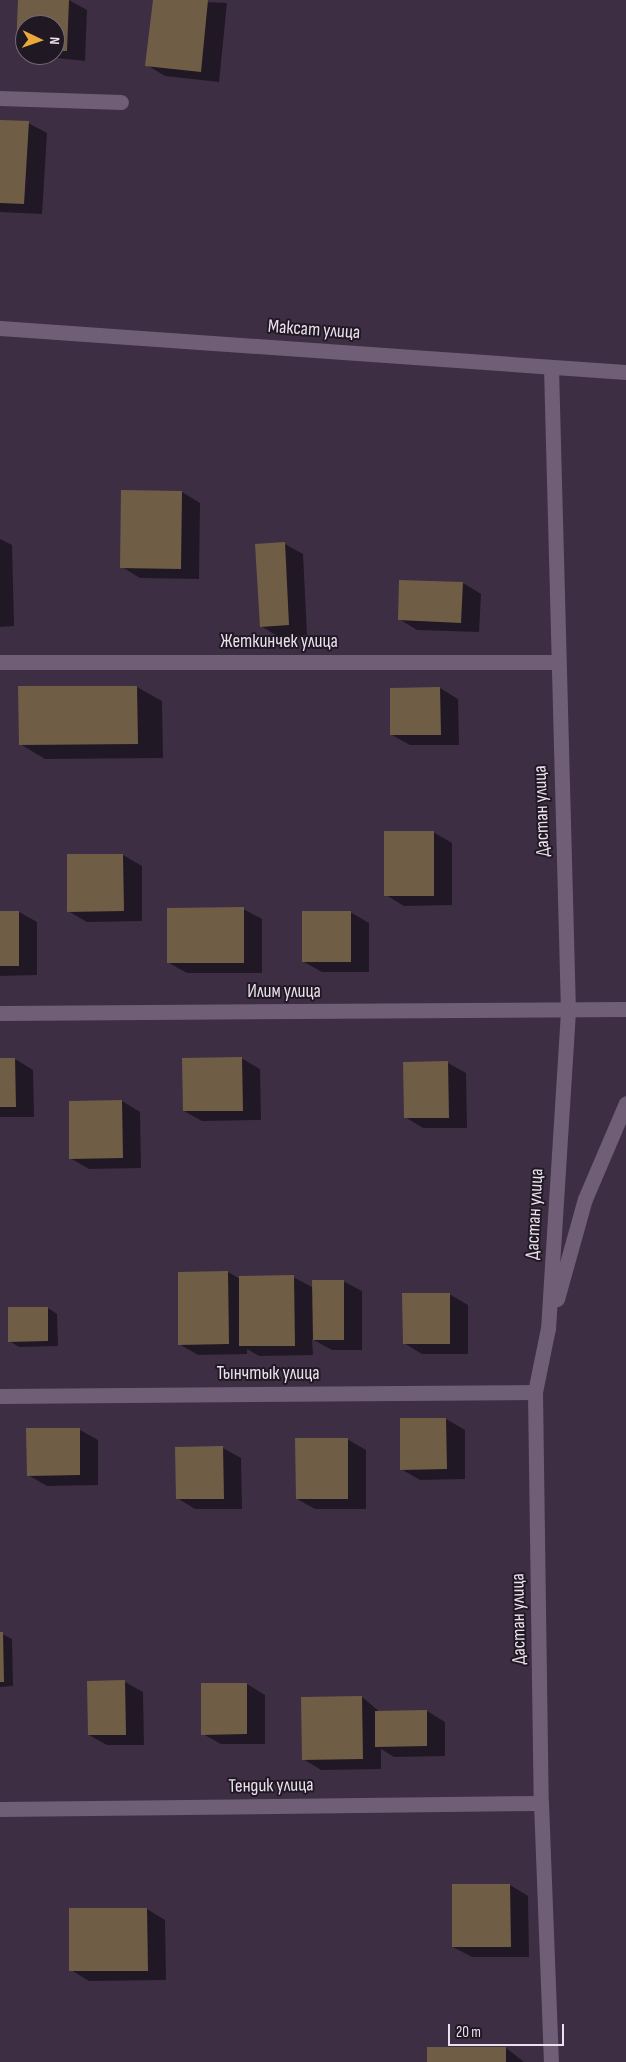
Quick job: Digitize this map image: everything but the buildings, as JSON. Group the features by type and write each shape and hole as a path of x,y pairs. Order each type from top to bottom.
{"street":[{"path":"0,98 121,102"},
{"name":"Максат улица","path":"0,328 626,372"},
{"name":"Дастан улица","path":"551,367 568,1011 548,1328 535,1392 542,1802 551,2062"},
{"name":"Жеткинчек улица","path":"0,662 558,662"},
{"name":"Илим улица","path":"0,1013 568,1011 626,1009"},
{"path":"548,1328 585,1198 626,1103"},
{"name":"Тынчтык улица","path":"0,1396 535,1392"},
{"name":"Тендик улица","path":"0,1809 542,1802"}]}
